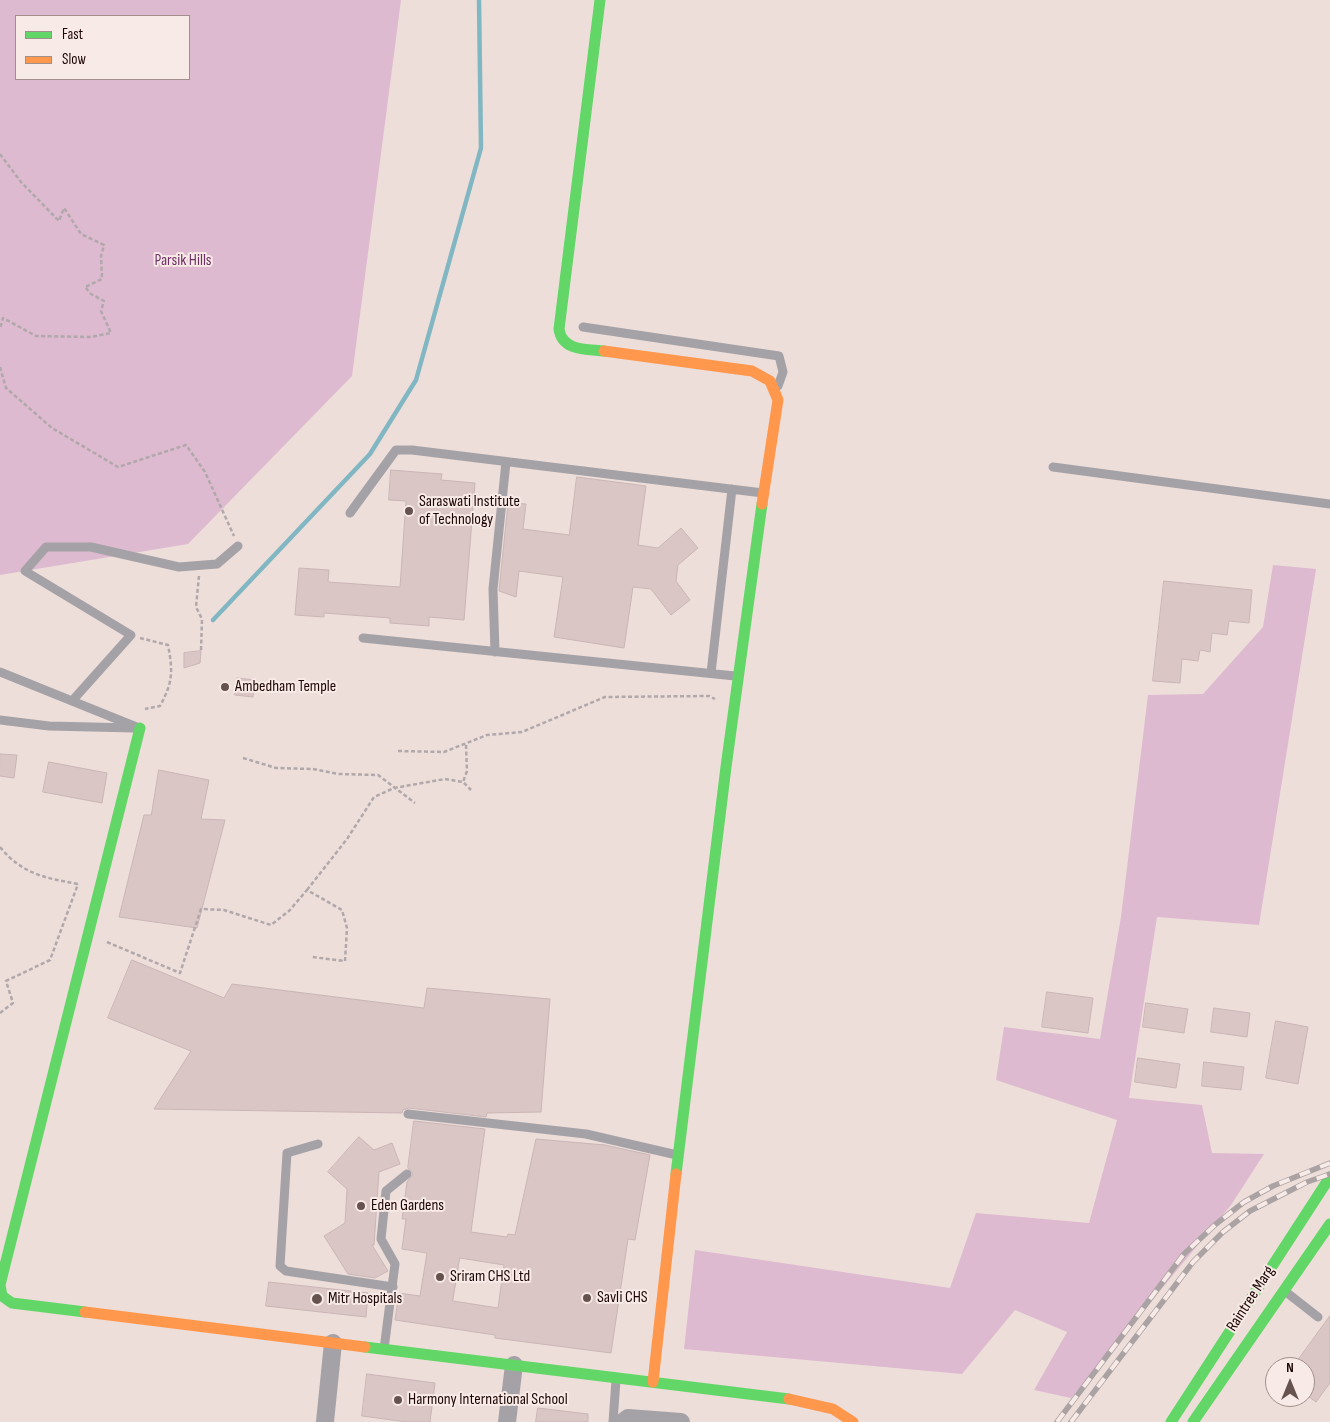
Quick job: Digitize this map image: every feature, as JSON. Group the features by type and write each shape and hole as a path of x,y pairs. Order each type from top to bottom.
{"street":[{"path":"600,0 559,329 560,337 570,347 752,371 767,376 775,385 778,400 738,676 677,1156 653,1382"},
{"path":"140,728 0,1285 2,1296 12,1303 819,1404 833,1409 853,1422"},
{"name":"Raintree Marg","path":"1171,1422 1330,1177"},
{"name":"Raintree Marg","path":"1193,1422 1330,1224"},
{"path":"328,1422 333,1343"},
{"path":"507,1422 514,1365"},
{"path":"623,1422 628,1418 681,1422"}],"lane":[{"path":"583,327 779,356 783,372 776,392"},
{"path":"350,513 396,450 412,450 764,493"},
{"path":"495,652 493,590 506,462"},
{"path":"1053,466 1330,504"},
{"path":"711,673 732,489"},
{"path":"72,701 131,636 26,571 46,547 91,547 179,567 217,564 238,546"},
{"path":"364,638 738,676"},
{"path":"0,672 140,728"},
{"path":"0,720 49,726 140,728"},
{"path":"408,1114 586,1134 677,1156"},
{"path":"318,1144 287,1153 280,1266 286,1272 393,1287"},
{"path":"384,1349 393,1287 394,1264 381,1239 386,1191 407,1174"},
{"path":"1284,1290 1318,1318"},
{"path":"613,1422 616,1379"}],"path":[{"path":"0,154 21,182 59,221 64,208 81,234 104,245 100,256 102,278 85,287 91,294 104,301 102,311 111,333 90,337 36,336 4,318 0,329"},
{"path":"0,367 6,388 52,428 118,467 186,445 205,472 238,546"},
{"path":"201,565 196,607 202,619 201,651"},
{"path":"131,636 168,645 171,660 171,686 160,706 140,709"},
{"path":"398,751 444,752 466,745 487,735 522,732 605,696 709,696 734,709"},
{"path":"463,782 468,771 466,745"},
{"path":"243,758 276,768 313,770 339,774 378,775 415,803"},
{"path":"88,934 180,972 201,909 224,910 271,925 289,911 307,890 347,839 374,797 394,788 444,780 463,782 471,790"},
{"path":"0,847 12,861 44,878 78,884 97,898"},
{"path":"0,1013 13,1003 6,981 50,960 78,884"},
{"path":"307,890 342,910 347,928 345,962 312,957"}],"green space":[{"name":"Parsik Hills","path":"0,0 401,0 352,376 188,544 0,575"},
{"path":"1273,565 1316,569 1259,925 1157,917 1129,1098 1202,1105 1212,1153 1264,1154 1231,1205 1071,1398 1034,1390 1067,1332 1015,1310 962,1374 684,1349 695,1250 950,1288 976,1213 1089,1223 1117,1120 996,1080 1004,1027 1100,1039 1121,917 1148,695 1203,694 1263,627"}],"building":[{"path":"391,470 442,474 441,480 475,483 464,620 429,617 429,626 390,623 390,618 324,613 324,617 295,615 299,568 329,570 328,582 400,587 406,501 389,500"},
{"path":"577,477 646,486 638,545 658,548 681,528 698,548 678,565 676,581 690,600 671,615 651,589 633,587 624,648 554,637 563,577 519,571 516,597 499,591 508,503 526,504 523,529 569,535"},
{"path":"1164,581 1252,590 1249,623 1229,621 1227,635 1212,633 1210,652 1200,650 1198,661 1182,659 1180,683 1153,681"},
{"path":"201,651 200,663 184,668 184,653"},
{"path":"237,678 255,680 253,697 235,695"},
{"path":"0,754 17,755 14,778 0,776"},
{"path":"49,762 107,773 102,803 43,792"},
{"path":"159,770 209,780 201,819 225,820 197,928 119,917 144,815 151,815"},
{"path":"132,960 224,998 232,984 424,1008 427,988 550,999 541,1112 487,1113 486,1117 409,1108 403,1110 402,1113 154,1109 191,1051 108,1018"},
{"path":"1047,992 1093,998 1088,1033 1042,1027"},
{"path":"1146,1003 1188,1009 1184,1033 1143,1027"},
{"path":"1214,1008 1250,1013 1247,1037 1211,1032"},
{"path":"1276,1021 1308,1027 1298,1084 1266,1078"},
{"path":"1138,1058 1180,1064 1176,1088 1135,1082"},
{"path":"1204,1062 1244,1067 1241,1090 1202,1086"},
{"path":"414,1121 485,1129 471,1232 507,1237 508,1234 515,1235 536,1139 605,1145 650,1155 635,1240 628,1239 611,1353 495,1338 495,1335 395,1320 399,1293 420,1296 427,1253 402,1249 406,1219 402,1219 407,1182 413,1174 408,1168","holes":["460,1258 504,1265 498,1308 453,1301"]},
{"name":"Eden Gardens","path":"359,1137 374,1150 392,1143 400,1164 379,1172 374,1245 372,1245 388,1271 375,1278 348,1274 324,1236 345,1223 347,1189 328,1172"},
{"name":"Mitr Hospitals","path":"269,1282 368,1293 366,1317 266,1306"},
{"path":"1330,1316 1330,1383 1316,1402 1315,1357 1300,1357"},
{"name":"Harmony International School","path":"367,1374 435,1383 430,1422 407,1422 362,1416"},
{"path":"538,1408 588,1414 588,1422 536,1422"}],"waterway":[{"path":"213,620 370,454 416,380 481,148 479,0"}],"railway":[{"path":"1057,1422 1184,1254 1216,1224 1244,1202 1273,1186 1330,1163"},
{"path":"1071,1422 1193,1262 1223,1232 1250,1211 1307,1182 1330,1174"}],"traffic: fast":[{"path":"600,0 559,329 565,341 576,348 604,351"},
{"path":"676,1174 726,767 762,504"},
{"path":"85,1312 12,1303 2,1296 0,1285 140,728"},
{"path":"1171,1422 1330,1177"},
{"path":"1193,1422 1330,1224"},
{"path":"365,1347 789,1399"}],"traffic: slow":[{"path":"604,351 752,371 770,381 778,400 762,504"},
{"path":"653,1382 676,1174"},
{"path":"85,1312 365,1347"},
{"path":"789,1399 833,1409 853,1422"}],"place":[{"name":"Saraswati Institute of Technology","path":"409,511"},
{"name":"Ambedham Temple","path":"225,687"},
{"name":"Eden Gardens","path":"361,1206"},
{"name":"Sriram CHS Ltd","path":"440,1277"},
{"name":"Savli CHS","path":"587,1298"},
{"name":"Mitr Hospitals","path":"317,1299"},
{"name":"Harmony International School","path":"398,1400"}]}
